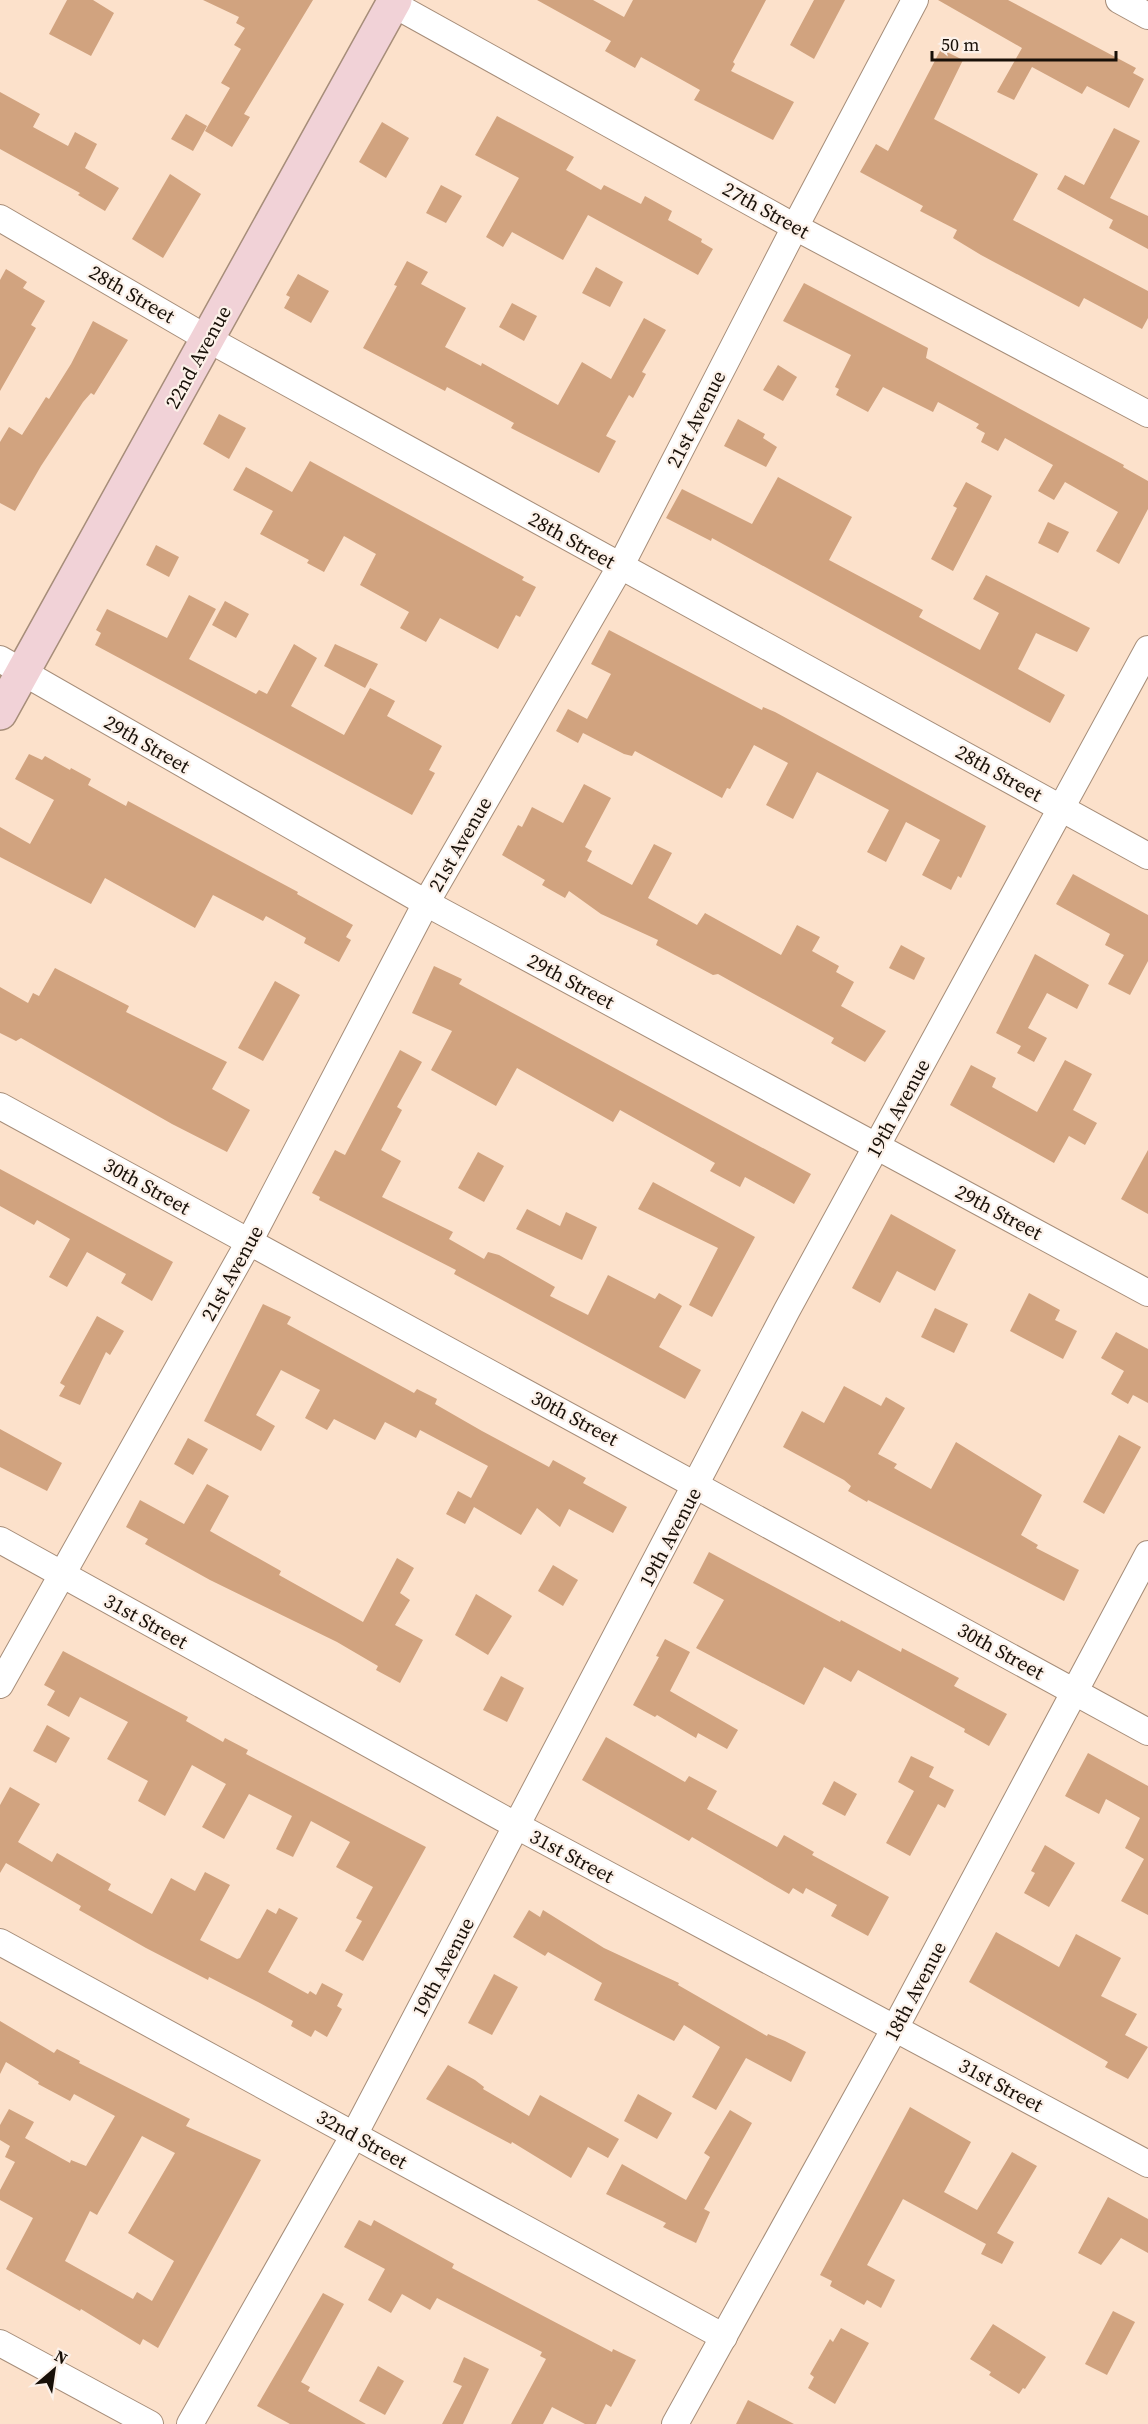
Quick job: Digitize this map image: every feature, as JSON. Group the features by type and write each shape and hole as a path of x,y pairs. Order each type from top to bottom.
{"street":[{"name":"21st Avenue","path":"0,1685 249,1242 426,903 620,567 915,0"},
{"path":"1119,0 1148,16"},
{"name":"27th Street","path":"392,1 795,227 1148,414"},
{"name":"22nd Avenue","path":"0,713 12,666 208,339 392,1"},
{"name":"28th Street","path":"0,218 208,339 1148,856"},
{"name":"19th Avenue","path":"190,2424 354,2135 698,1484 787,1310 1148,649"},
{"name":"29th Street","path":"12,666 426,903 1148,1293"},
{"name":"30th Street","path":"0,1106 698,1484 1148,1732"},
{"name":"31st Street","path":"0,1540 517,1826 1148,2164"},
{"name":"18th Avenue","path":"675,2424 895,2028 1148,1554"},
{"name":"32nd Street","path":"0,1942 724,2337"},
{"path":"0,2343 150,2424"}],"building":[{"path":"67,0 93,0 114,13 91,56 49,34"},
{"path":"203,0 313,0 244,114 250,117 232,147 205,131 230,88 221,83 241,49 234,45 245,28 236,23 239,17"},
{"path":"537,0 593,0 624,17 633,0 766,0 733,62 735,64 731,71 794,102 773,140 694,100 700,90 641,57 635,68 605,51 611,41"},
{"path":"814,0 845,0 814,59 790,45"},
{"path":"938,0 1008,0 1136,68 1133,73 1144,79 1129,108 1087,86 1082,94 1032,67 1014,100 997,92 1022,48"},
{"path":"941,49 963,60 934,119 1038,174 1013,220 1148,291 1148,318 1142,329 1084,298 1079,307 981,255 953,238 957,230 920,211 923,206 860,172 876,144 888,151"},
{"path":"0,92 40,114 33,127 68,146 75,132 97,144 85,168 119,188 105,211 78,195 80,193 0,149"},
{"path":"186,114 207,126 193,151 171,139"},
{"path":"497,116 574,157 566,170 601,190 604,185 641,204 645,196 672,211 668,220 702,239 701,242 713,249 698,275 588,215 563,260 512,232 503,247 486,237 519,178 475,155"},
{"path":"382,122 409,138 386,178 359,162"},
{"path":"1114,128 1140,141 1110,198 1148,216 1148,249 1109,228 1113,220 1057,189 1065,175 1084,185"},
{"path":"170,174 201,194 163,258 132,239"},
{"path":"441,185 462,196 446,223 426,213"},
{"path":"407,261 428,272 421,284 466,308 445,347 481,366 482,363 558,405 582,362 611,379 644,318 666,330 642,372 646,374 633,398 629,395 606,436 616,441 599,473 511,428 514,423 447,387 445,391 363,348 397,286 394,285"},
{"path":"596,267 623,282 610,307 582,293"},
{"path":"6,269 27,282 23,288 45,301 31,325 36,328 0,391 0,280"},
{"path":"298,274 329,291 311,323 284,308 290,297 286,295"},
{"path":"804,283 928,348 926,358 1124,465 1123,467 1148,481 1148,509 1119,564 1096,551 1118,512 1065,482 1054,500 1038,491 1053,465 1005,438 998,451 981,442 985,433 976,428 979,424 938,402 933,412 883,387 868,412 836,395 839,389 835,387 851,355 783,321"},
{"path":"512,303 537,316 524,341 499,327"},
{"path":"93,321 128,340 94,395 91,393 83,402 15,511 0,503 0,442 9,427 22,435 46,397 49,399 71,364"},
{"path":"778,365 797,377 783,401 763,390"},
{"path":"219,414 246,428 229,459 203,444"},
{"path":"738,419 765,434 763,438 777,447 766,467 724,446"},
{"path":"310,461 524,577 522,580 536,587 520,617 516,615 498,649 440,618 426,642 400,628 409,612 360,585 376,554 344,536 324,572 307,563 309,560 260,534 273,511 233,490 246,467 292,492"},
{"path":"778,477 852,517 829,560 923,610 919,617 980,650 999,613 973,599 986,575 1090,628 1077,652 1036,633 1018,669 1065,695 1050,723 712,538 711,541 666,518 682,489 752,524"},
{"path":"966,482 992,496 953,571 931,559 957,508 953,506"},
{"path":"1048,522 1069,532 1058,553 1038,543"},
{"path":"156,545 179,557 169,577 146,565"},
{"path":"189,595 216,609 189,659 256,694 259,690 267,694 294,644 317,658 291,706 344,735 370,688 395,701 387,716 442,746 429,770 435,773 412,815 95,645 101,633 96,630 107,609 167,638"},
{"path":"225,601 249,614 236,638 212,625"},
{"path":"609,630 762,710 763,707 775,712 986,826 961,878 958,876 951,890 922,875 940,840 906,822 886,862 867,852 889,810 817,772 793,819 766,805 788,763 754,745 730,789 727,788 722,798 635,751 632,756 624,754 583,733 578,743 556,731 568,709 587,719 611,674 591,664"},
{"path":"335,644 378,664 365,688 324,666"},
{"path":"29,754 42,760 45,756 70,770 71,768 91,779 88,785 126,806 128,801 298,892 297,894 353,925 346,937 351,940 339,962 304,943 306,938 266,916 263,921 213,895 195,928 105,878 91,904 0,857 0,827 30,844 54,800 15,779"},
{"path":"584,784 611,798 585,847 592,851 587,861 632,885 654,844 672,853 648,898 697,925 705,913 781,955 797,925 820,937 812,951 839,966 836,972 854,982 841,1006 886,1031 865,1062 831,1043 834,1038 718,974 713,975 656,945 658,940 601,914 569,891 565,898 542,885 545,880 502,855 518,825 522,827 532,807 563,823"},
{"path":"1073,874 1148,915 1148,961 1130,995 1108,984 1124,955 1105,945 1110,934 1056,904"},
{"path":"901,945 925,958 914,980 889,968"},
{"path":"1035,954 1089,985 1077,1009 1047,993 1028,1028 1047,1038 1034,1062 1017,1053 1021,1046 996,1033"},
{"path":"434,966 462,979 459,984 811,1174 794,1204 745,1177 740,1187 710,1171 715,1163 620,1110 613,1122 517,1068 496,1106 431,1070 452,1031 412,1013"},
{"path":"55,968 129,1006 126,1012 227,1062 212,1089 250,1110 227,1152 172,1124 21,1038 16,1041 0,1033 0,987 28,1003 33,993 39,996"},
{"path":"275,981 300,995 263,1061 238,1048"},
{"path":"400,1050 422,1062 397,1107 402,1110 381,1150 401,1161 382,1197 453,1232 449,1239 484,1259 488,1252 499,1255 555,1287 550,1296 588,1315 608,1275 655,1299 659,1293 682,1306 659,1347 701,1370 685,1399 454,1274 456,1270 319,1200 320,1197 312,1193 335,1150 345,1155"},
{"path":"1065,1060 1092,1074 1073,1110 1097,1123 1085,1145 1069,1136 1054,1163 950,1105 971,1065 996,1078 992,1087 1037,1112"},
{"path":"1148,1150 1148,1214 1121,1199"},
{"path":"478,1152 504,1166 484,1202 458,1188"},
{"path":"0,1169 173,1262 152,1301 121,1283 126,1274 87,1252 67,1287 49,1277 70,1239 37,1220 34,1225 0,1206"},
{"path":"653,1182 755,1237 712,1317 689,1305 718,1248 638,1209"},
{"path":"527,1209 560,1226 566,1212 597,1227 582,1260 516,1229"},
{"path":"891,1214 956,1250 935,1291 897,1271 880,1303 852,1288"},
{"path":"1029,1293 1060,1310 1055,1320 1077,1331 1063,1359 1010,1331"},
{"path":"263,1304 291,1317 287,1324 414,1393 417,1389 437,1399 435,1404 482,1431 549,1467 553,1460 586,1478 583,1483 627,1507 613,1533 569,1509 560,1527 537,1508 521,1535 474,1507 465,1524 446,1514 458,1491 471,1498 488,1466 420,1430 416,1438 385,1422 375,1440 334,1419 327,1430 305,1418 320,1390 281,1370 256,1415 275,1426 261,1451 204,1421"},
{"path":"935,1308 968,1324 954,1353 921,1337"},
{"path":"97,1316 124,1331 110,1355 106,1352 80,1405 59,1396 65,1386 60,1383"},
{"path":"1116,1332 1148,1349 1148,1403 1133,1395 1128,1404 1111,1394 1124,1371 1101,1358"},
{"path":"844,1386 881,1406 886,1397 905,1408 878,1454 897,1464 894,1468 931,1489 956,1442 1042,1495 1021,1535 1038,1545 1036,1548 1079,1570 1064,1601 868,1500 867,1502 848,1491 851,1486 844,1480 783,1447 802,1411 824,1423"},
{"path":"0,1429 62,1463 47,1491 0,1467"},
{"path":"1119,1435 1141,1447 1104,1514 1083,1502"},
{"path":"188,1438 208,1449 193,1475 174,1464"},
{"path":"207,1484 229,1496 210,1531 281,1571 279,1575 363,1622 397,1558 414,1568 400,1593 410,1600 395,1625 423,1640 400,1683 376,1670 378,1666 337,1642 210,1580 145,1544 148,1539 126,1527 140,1500 184,1524"},
{"path":"709,1552 840,1622 841,1620 901,1652 902,1648 959,1678 954,1686 1007,1714 989,1746 964,1732 965,1729 858,1670 851,1682 824,1667 804,1705 696,1648 724,1600 693,1583"},
{"path":"553,1565 578,1580 563,1606 538,1591"},
{"path":"476,1594 512,1616 488,1655 455,1635"},
{"path":"665,1639 690,1652 670,1691 738,1730 727,1749 698,1733 696,1738 657,1715 655,1717 633,1705 659,1657 656,1656"},
{"path":"63,1651 188,1717 186,1721 223,1742 225,1738 248,1750 246,1754 426,1847 363,1961 345,1951 362,1921 356,1918 373,1887 336,1867 350,1842 311,1821 293,1857 276,1849 292,1816 249,1794 224,1839 202,1827 226,1784 192,1765 165,1816 138,1801 148,1781 107,1759 128,1722 80,1697 69,1717 47,1705 55,1691 44,1685"},
{"path":"501,1676 524,1688 507,1722 483,1710"},
{"path":"47,1725 70,1738 56,1763 33,1751"},
{"path":"606,1737 685,1782 689,1776 717,1791 707,1809 777,1847 784,1835 814,1852 812,1855 889,1897 868,1936 831,1916 837,1905 806,1888 803,1894 793,1888 789,1894 692,1837 689,1841 582,1780"},
{"path":"1088,1753 1148,1786 1148,1915 1121,1901 1144,1859 1125,1848 1140,1818 1106,1799 1099,1814 1065,1796"},
{"path":"911,1756 934,1767 929,1777 954,1790 945,1808 938,1804 910,1856 886,1843 914,1791 898,1782"},
{"path":"834,1781 857,1794 845,1816 822,1804"},
{"path":"10,1787 40,1804 18,1842 52,1862 57,1853 111,1884 108,1890 152,1914 171,1878 195,1891 205,1872 230,1885 200,1940 237,1959 240,1958 267,1909 276,1914 279,1908 298,1918 268,1972 308,1994 310,1991 316,1995 322,1983 343,1994 337,2006 342,2009 327,2037 315,2030 311,2037 291,2026 293,2021 258,2002 209,1977 208,1980 146,1948 79,1910 81,1906 6,1863 0,1873 0,1805"},
{"path":"1045,1845 1075,1863 1049,1907 1024,1893 1035,1873 1031,1871"},
{"path":"529,1910 540,1917 543,1910 604,1948 679,1983 678,1985 767,2036 768,2034 806,2052 791,2082 746,2058 716,2110 692,2097 720,2047 684,2025 674,2041 594,2000 602,1983 548,1952 545,1956 513,1937"},
{"path":"996,1932 1059,1967 1076,1934 1121,1958 1101,1996 1137,2014 1125,2035 1148,2047 1128,2079 1105,2067 1108,2062 969,1982"},
{"path":"494,1974 518,1987 492,2035 468,2023"},
{"path":"0,2021 54,2053 57,2049 80,2061 79,2063 190,2119 186,2126 261,2160 158,2348 143,2339 140,2345 81,2309 80,2311 6,2269 33,2218 0,2200 0,2190 15,2162 5,2157 10,2146 0,2140 0,2125 9,2109 34,2122 25,2138 70,2163 71,2160 86,2166 115,2116 74,2094 70,2101 38,2084 39,2082 6,2062 0,2074","holes":["142,2136 175,2153 128,2233 174,2261 152,2301 137,2292 133,2299 65,2261 90,2211 97,2215"]},
{"path":"448,2065 529,2116 540,2095 619,2139 608,2158 588,2147 571,2178 512,2142 511,2144 426,2099"},
{"path":"638,2094 672,2113 657,2139 624,2121"},
{"path":"910,2107 971,2142 944,2192 977,2210 1012,2152 1037,2166 997,2233 1014,2242 1002,2264 981,2254 986,2244 903,2199 867,2265 895,2280 881,2308 867,2300 864,2305 830,2286 832,2281 820,2275"},
{"path":"730,2110 752,2123 704,2209 710,2212 696,2243 663,2227 666,2223 606,2194 622,2164 686,2200 710,2157 704,2153"},
{"path":"1108,2197 1148,2219 1148,2253 1121,2238 1101,2265 1078,2253"},
{"path":"359,2220 371,2226 374,2220 454,2264 452,2268 612,2352 613,2349 636,2360 611,2407 606,2404 596,2424 585,2424 552,2407 543,2424 511,2424 546,2359 540,2356 542,2352 437,2298 430,2310 402,2294 391,2313 368,2300 385,2269 344,2247"},
{"path":"323,2293 344,2304 301,2382 310,2387 308,2391 366,2424 290,2424 257,2406"},
{"path":"1113,2311 1135,2322 1107,2375 1085,2364"},
{"path":"993,2324 1046,2357 1025,2389 1023,2388 1019,2394 989,2375 991,2372 970,2359"},
{"path":"841,2328 869,2343 835,2404 808,2388 814,2377 810,2374 830,2339 833,2342"},
{"path":"464,2357 489,2369 463,2424 442,2424 462,2386 453,2382"},
{"path":"378,2366 404,2381 385,2415 359,2401"},
{"path":"748,2400 794,2424 736,2424"}]}
